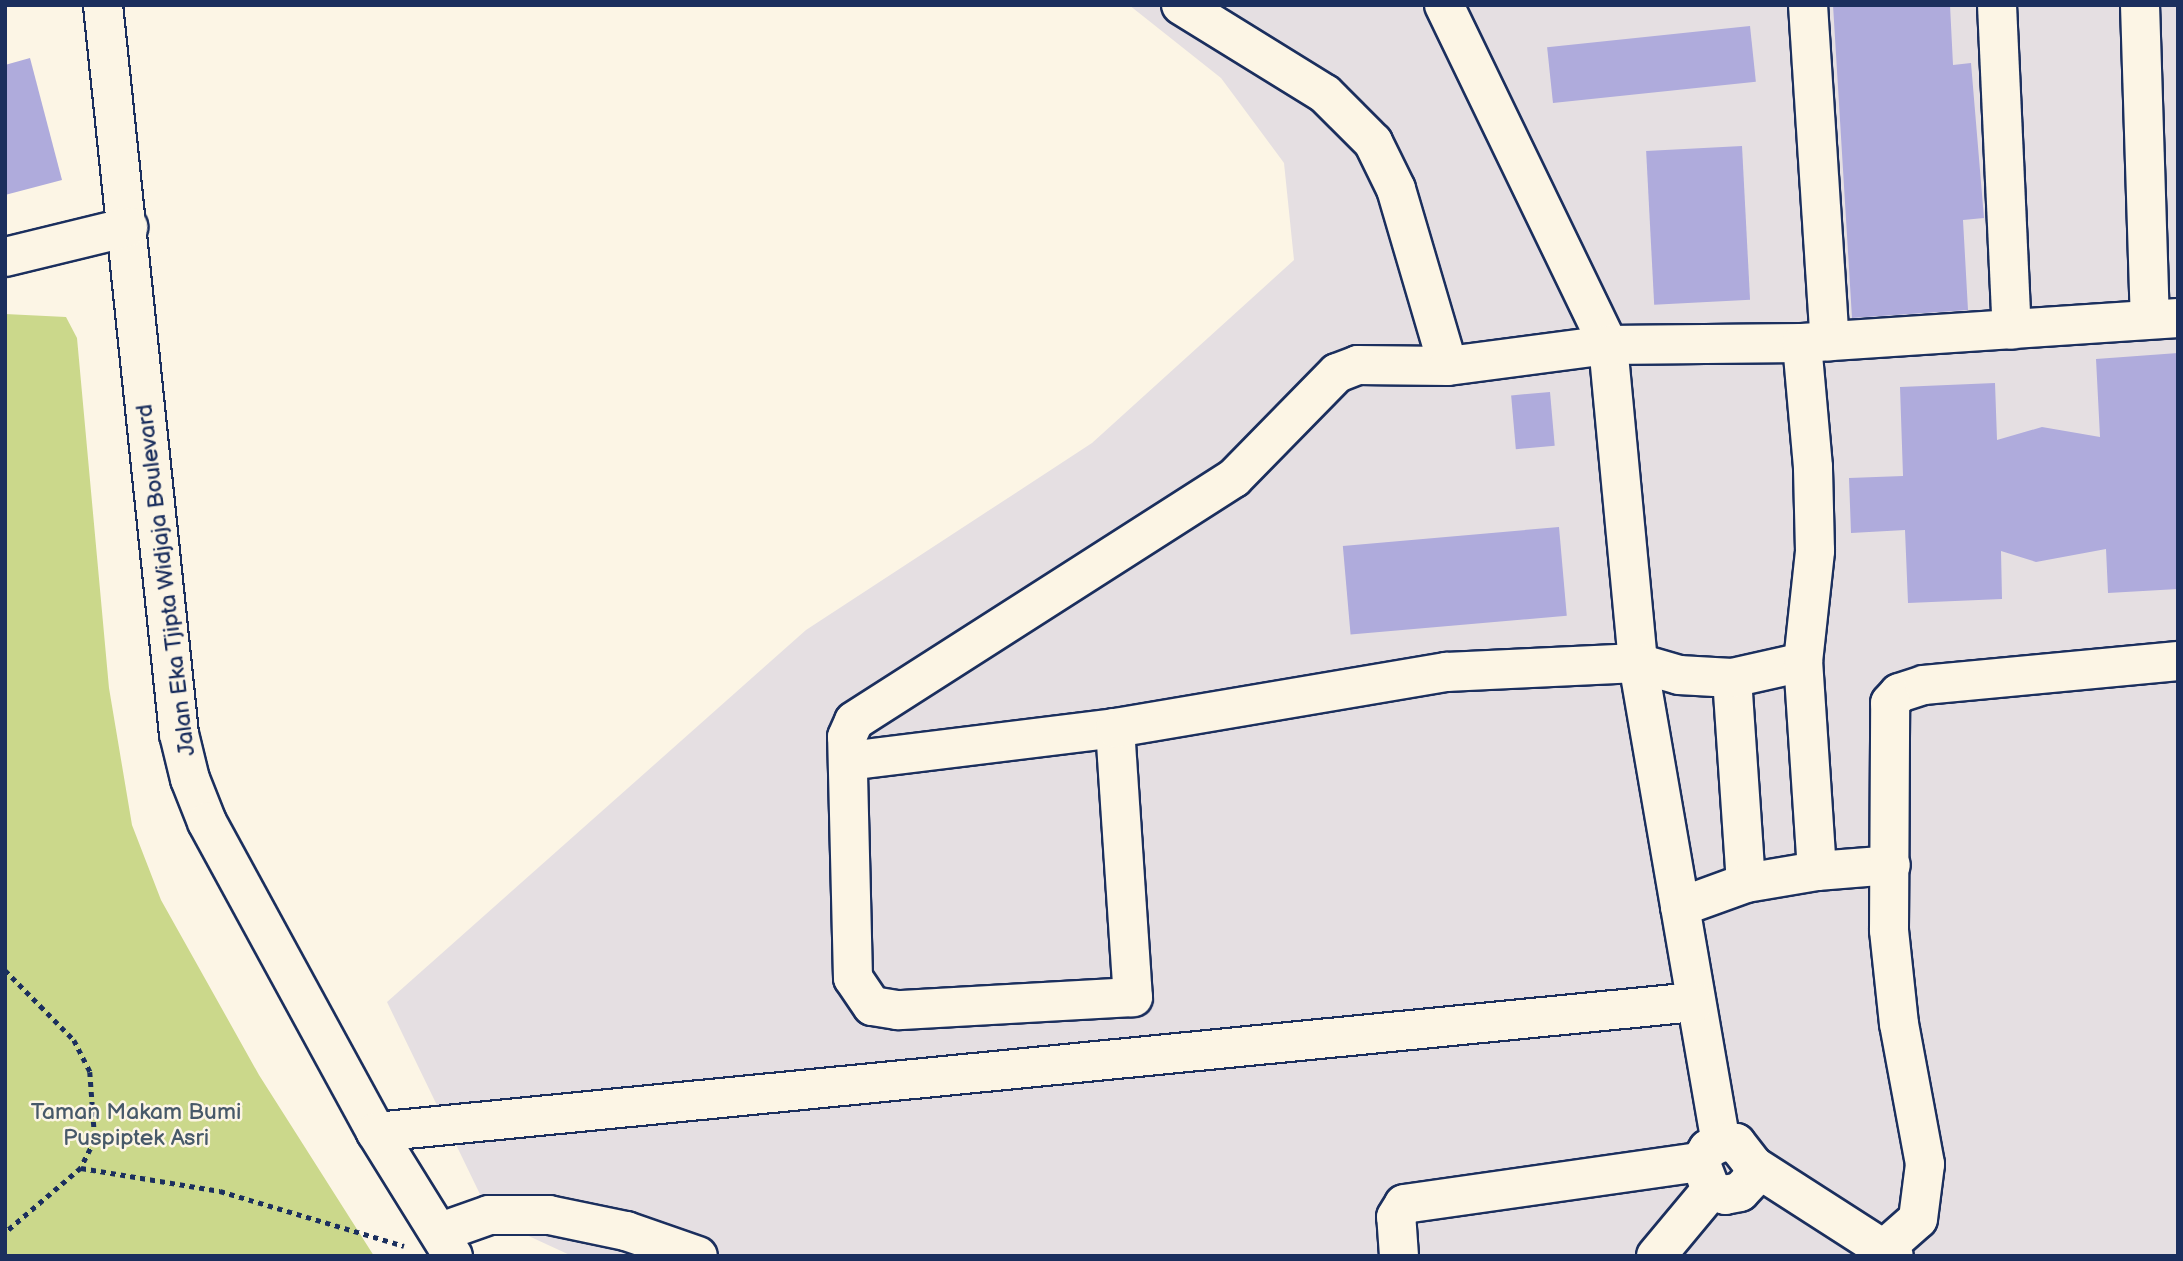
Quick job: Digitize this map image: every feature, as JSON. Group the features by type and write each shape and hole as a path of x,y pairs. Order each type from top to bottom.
{"street":[{"name":"Jalan Eka Tjipta Widjaja Boulevard","path":"103,5 179,734 190,779 206,822 376,1132 447,1244"},
{"path":"1181,5 1325,94 1373,142 1396,189 1448,366"},
{"path":"1444,5 1608,345 1638,663 1695,1002 1711,1165"},
{"path":"1808,5 1816,342 1815,551 1803,662 1817,871"},
{"path":"1997,5 2012,330"},
{"path":"1115,728 1133,997 897,1010 872,1006 853,978 849,728 864,713 1234,478 1337,373 1358,365 1448,366 1608,345 1816,342 2164,318 2140,5"},
{"path":"5,257 128,227"},
{"path":"1656,1256 1711,1165 1737,1143 1754,1166 1889,1252 1917,1219 1925,1164 1899,1024 1889,930 1891,865 1887,730 1890,704 1899,693 1924,685 2178,661"},
{"path":"848,761 1115,728 1446,672 1638,663 1679,676 1732,678 1803,662"},
{"path":"1732,678 1746,883"},
{"path":"1680,907 1746,883 1817,871 1891,865"},
{"path":"376,1132 1695,1002"},
{"path":"1399,1256 1396,1217 1404,1204 1711,1165"},
{"path":"447,1244 489,1215 549,1214 626,1231 698,1256"}],"path":[{"path":"5,970 74,1040 90,1072 95,1140 81,1168 5,1233"},
{"path":"81,1168 220,1191 405,1246 447,1244"}],"shaded area":[{"path":"1129,5 2178,5 2178,1256 572,1256 492,1219 387,1002 806,630 1092,443 1294,260 1284,163 1221,78"}],"green space":[{"name":"Taman Makam Bumi Puspiptek Asri","path":"5,314 66,317 77,338 109,688 132,825 161,900 259,1075 374,1256 5,1256"}],"building":[{"path":"1833,5 1950,5 1953,65 1971,63 1984,218 1963,220 1968,310 1852,318"},
{"path":"1750,26 1756,82 1553,103 1547,47"},
{"path":"30,58 62,180 5,195 5,65"},
{"path":"1742,146 1750,300 1654,305 1646,151"},
{"path":"2178,353 2178,589 2108,593 2106,549 2036,562 2001,551 2002,599 1908,603 1905,530 1851,533 1849,478 1903,476 1900,387 1995,383 1997,440 2042,427 2100,437 2096,359"},
{"path":"1550,392 1555,446 1516,449 1511,395"},
{"path":"1559,527 1567,616 1351,635 1343,546"}]}
